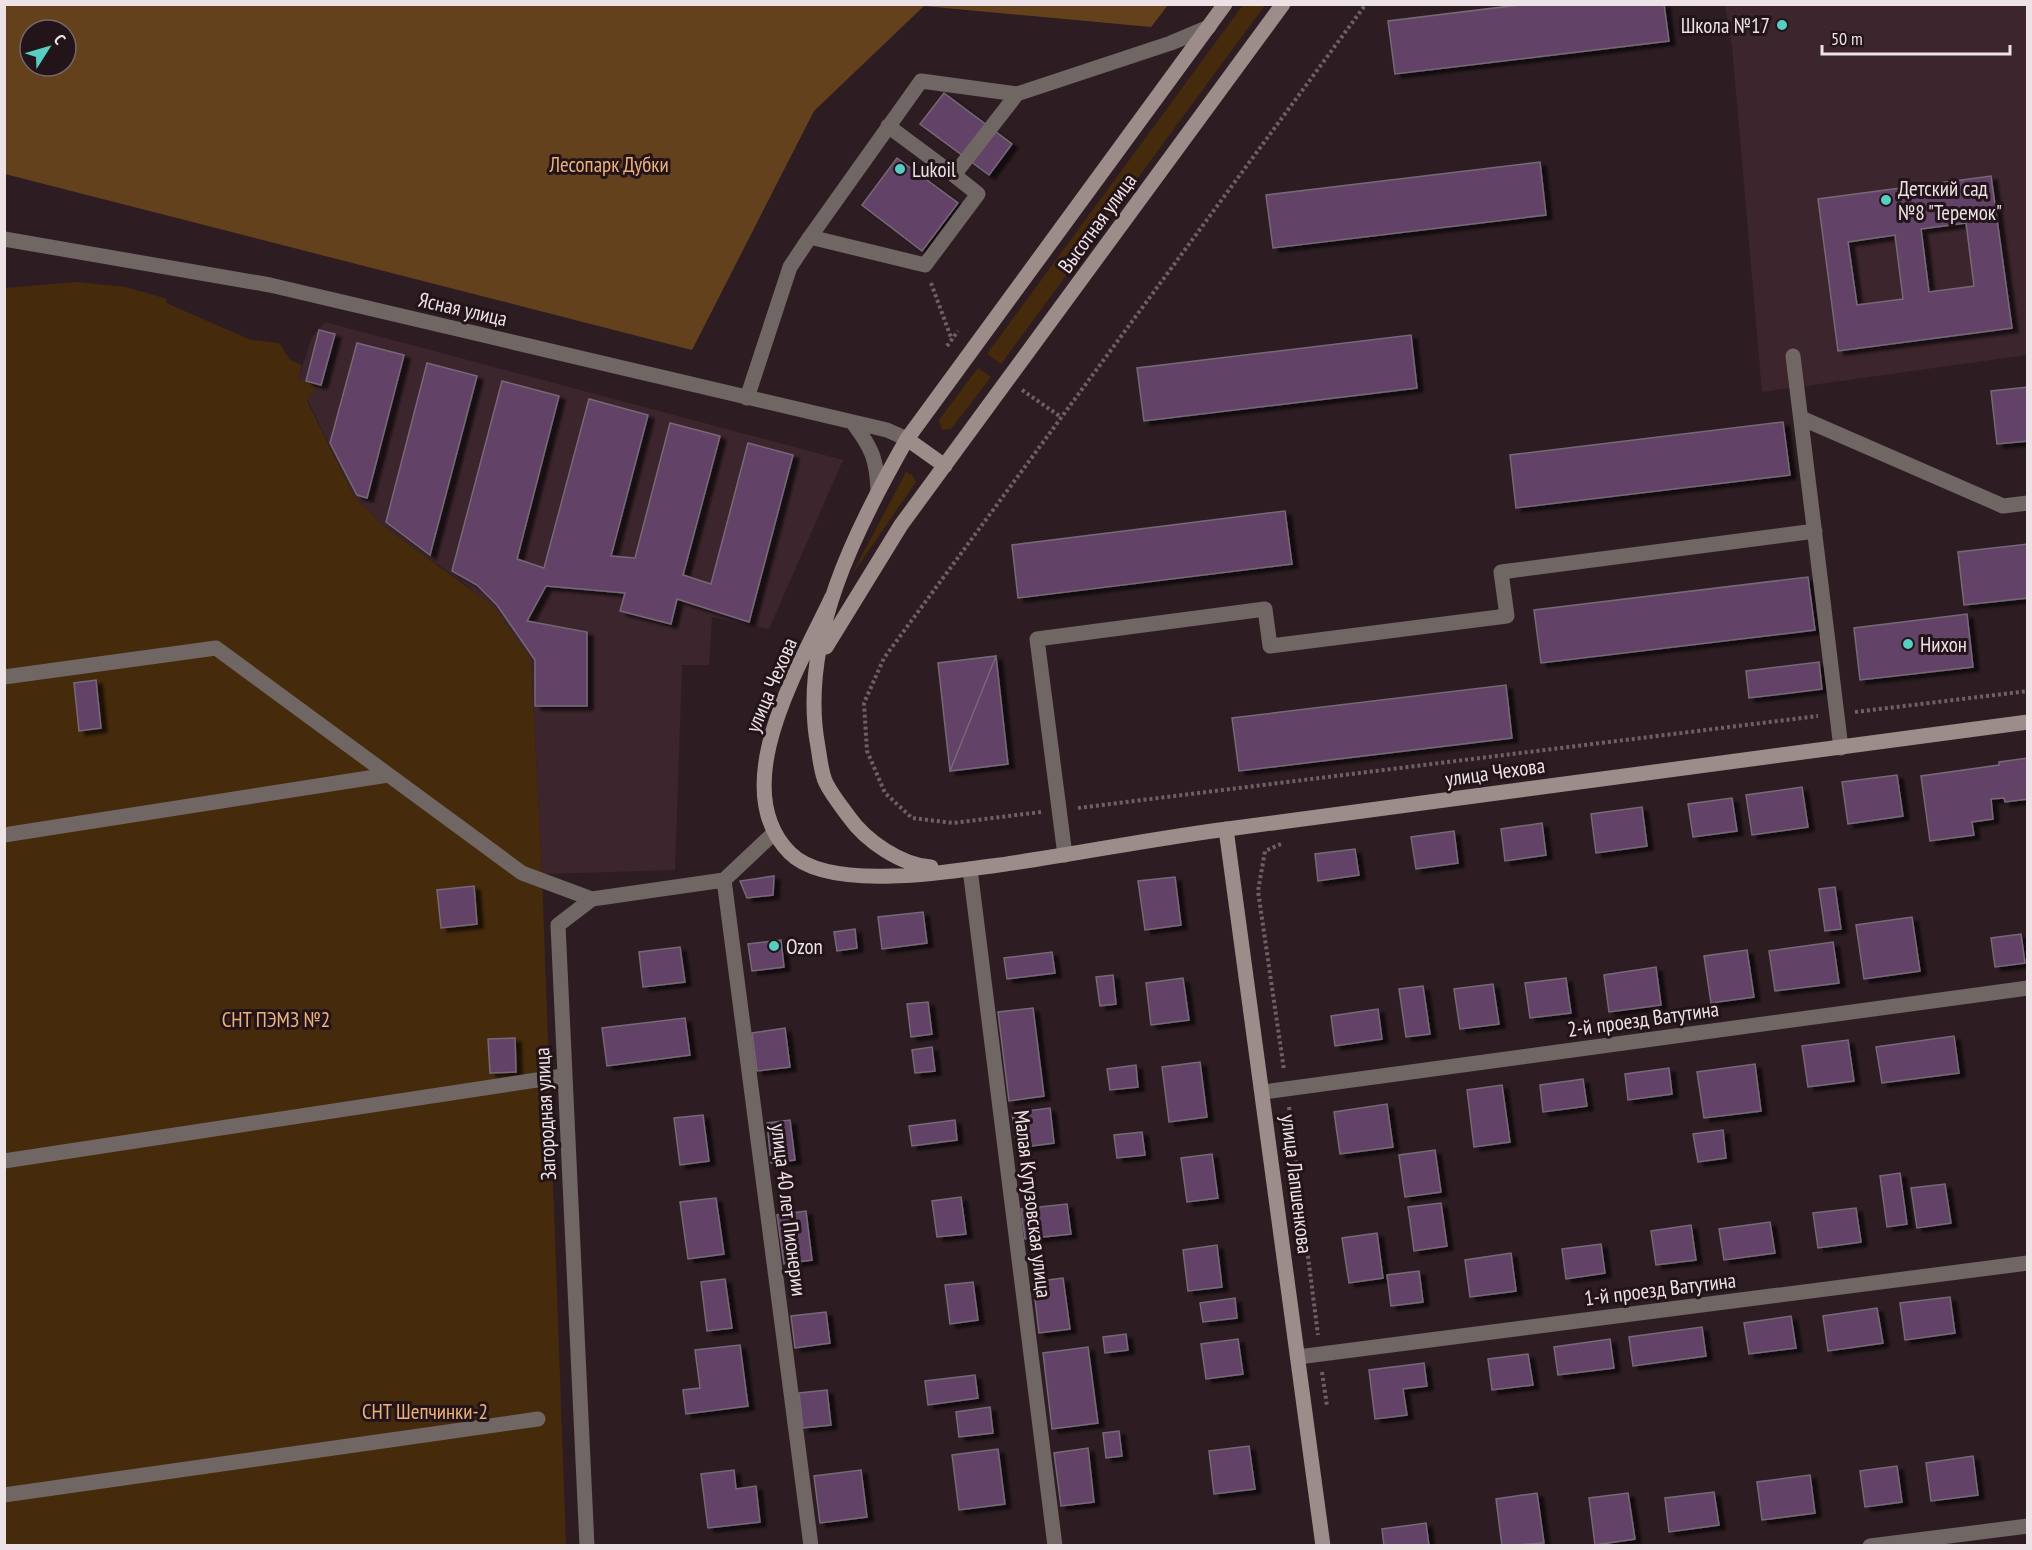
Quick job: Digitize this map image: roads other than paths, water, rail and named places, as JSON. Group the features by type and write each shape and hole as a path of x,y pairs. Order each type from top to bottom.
{"street":[{"name":"Высотная улица","path":"819,660 832,597 878,491 907,439 1225,4"},
{"name":"Высотная улица","path":"819,660 901,525 1283,4"},
{"path":"747,398 790,267 921,81 1017,94 1172,43 1209,27"},
{"path":"954,175 1017,94"},
{"path":"810,237 925,265 978,194 888,126"},
{"name":"Ясная улица","path":"4,239 270,285 887,430 907,439"},
{"path":"1793,356 1841,748"},
{"path":"1801,418 2003,506 2028,503"},
{"path":"853,423 865,439 878,466 878,491"},
{"path":"907,439 945,466"},
{"path":"1065,855 1036,639 1265,609 1270,646 1506,616 1501,572 1815,531"},
{"name":"улица Чехова","path":"832,597 778,714 767,748 764,800 774,833 792,856 817,868 852,875 893,876 969,869 1226,829 2028,722"},
{"path":"4,677 216,648 522,873 592,899"},
{"name":"улица Чехова","path":"819,660 813,717 825,781 860,833 915,866 969,869"},
{"path":"4,835 388,775"},
{"name":"улица Лапшенкова","path":"1226,829 1323,1545"},
{"path":"724,880 774,833"},
{"name":"Малая Кутузовская улица","path":"969,869 1055,1545"},
{"name":"Загородная улица","path":"587,1545 563,1076 558,925 592,899 724,880"},
{"name":"улица 40 лет Пионерии","path":"724,880 811,1545"},
{"name":"2-й проезд Ватутина","path":"1263,1092 2028,988"},
{"path":"4,1161 563,1076"},
{"name":"1-й проезд Ватутина","path":"1298,1357 2028,1263"},
{"path":"4,1495 538,1419"},
{"path":"1870,1545 2028,1526"}],"place":[{"name":"Школа №17","path":"1782,25"},
{"name":"Lukoil","path":"900,169"},
{"name":"Детский сад №8 \"Теремок\"","path":"1886,200"},
{"name":"Нихон","path":"1908,644"},
{"name":"Ozon","path":"774,946"}],"park label":[{"name":"Лесопарк Дубки","path":"609,164"},
{"name":"СНТ ПЭМЗ №2","path":"276,1019"},
{"name":"СНТ Шепчинки-2","path":"425,1411"}]}
